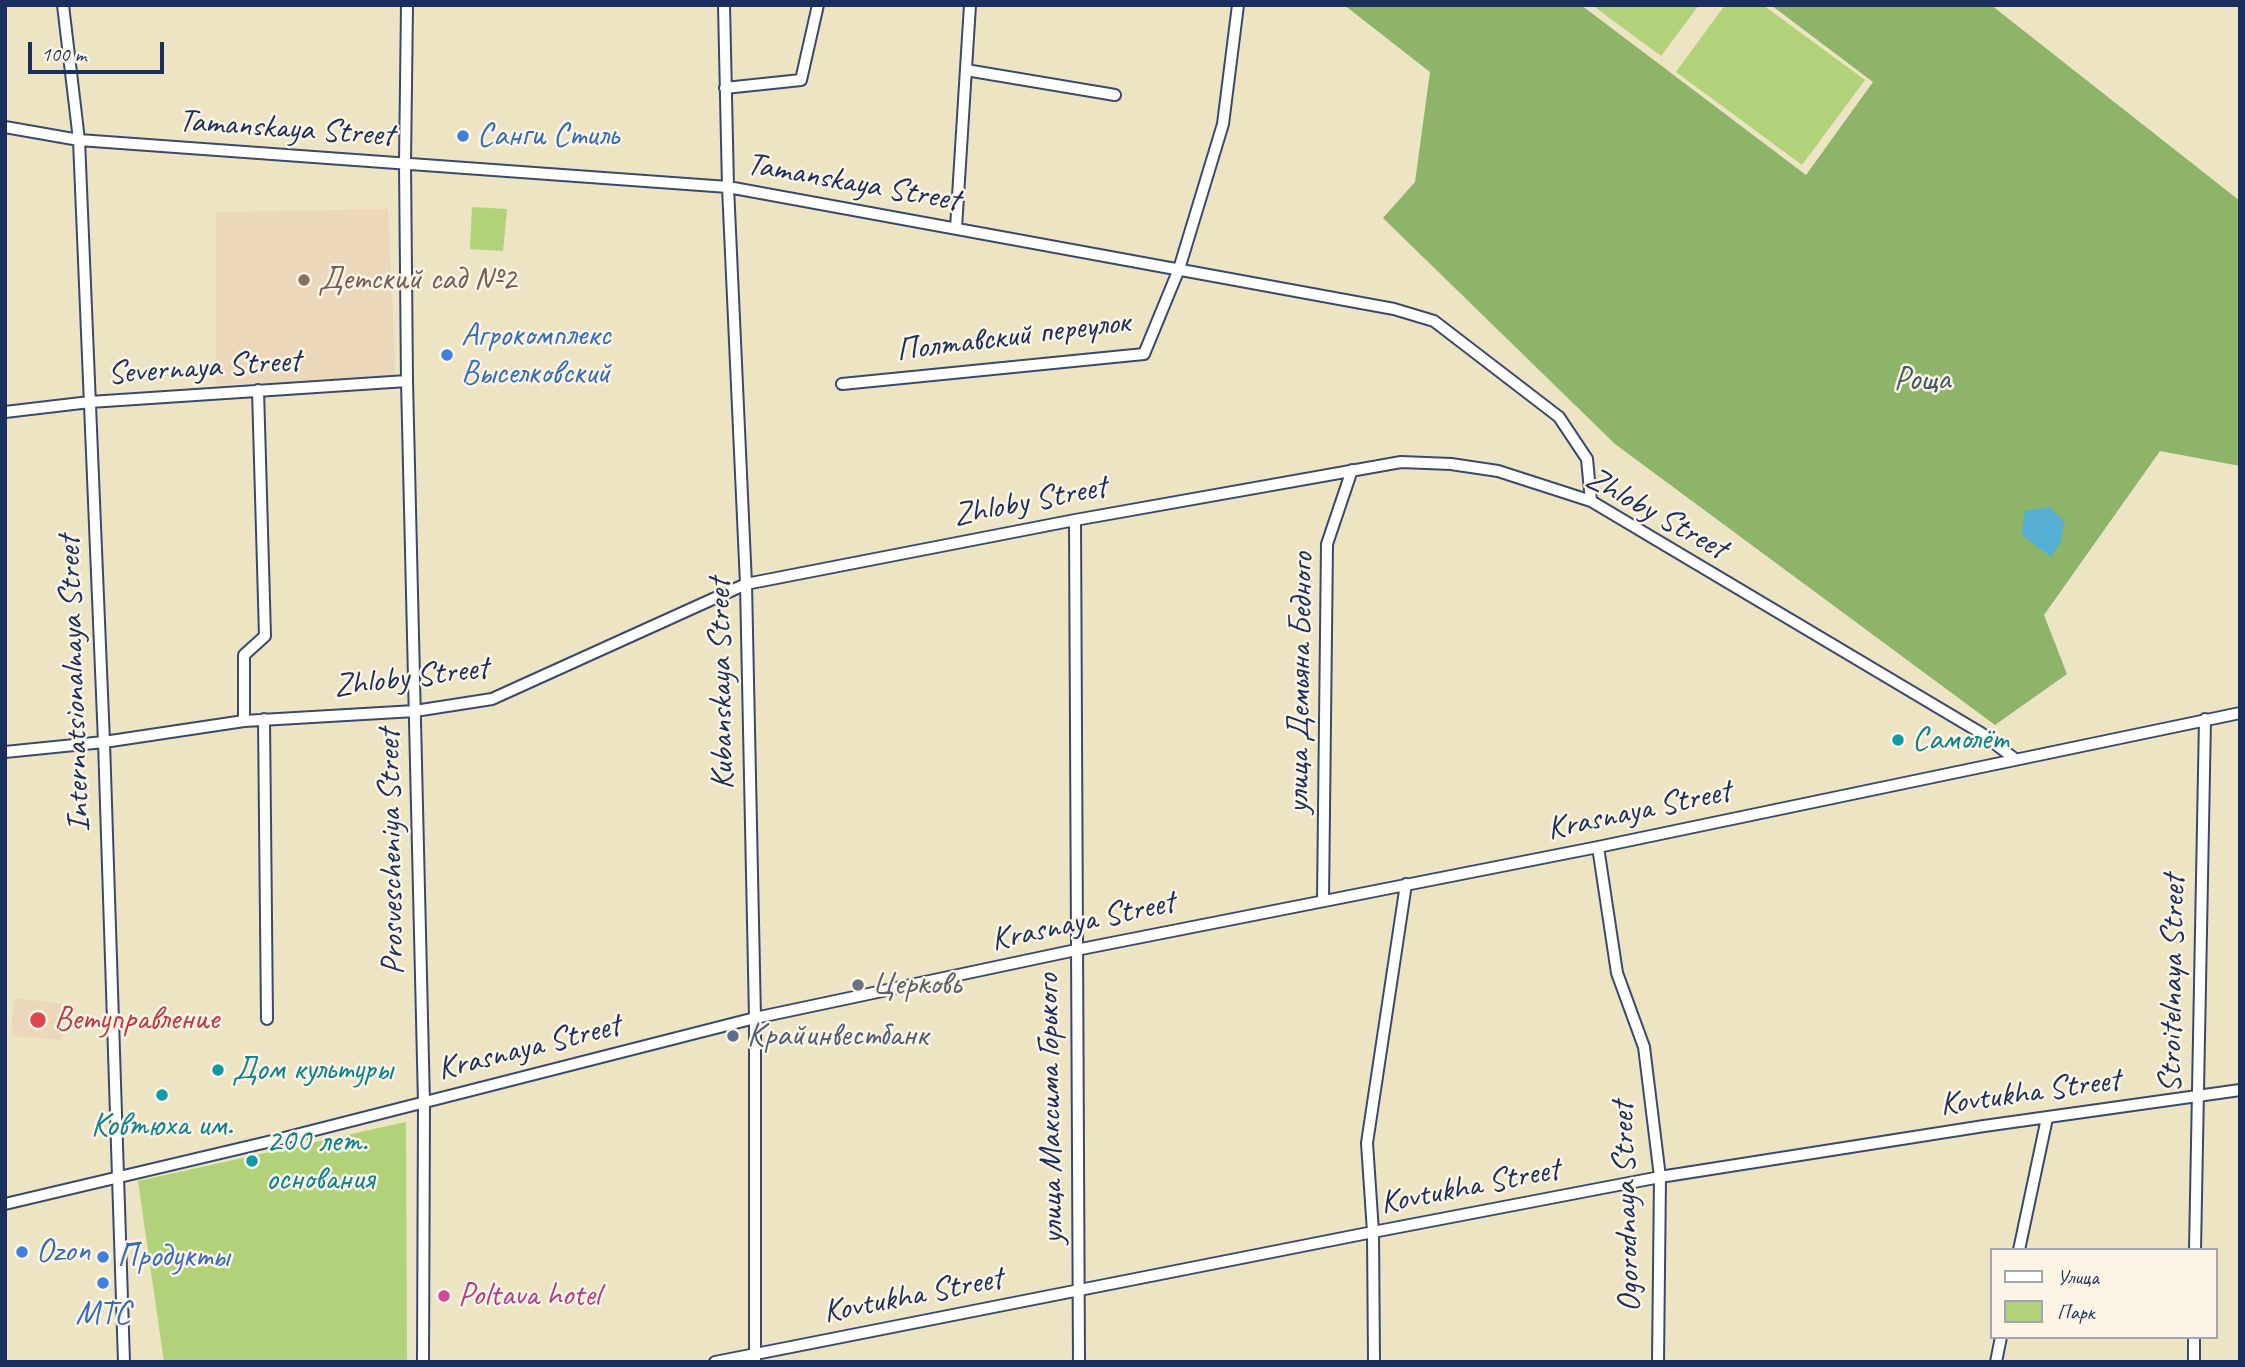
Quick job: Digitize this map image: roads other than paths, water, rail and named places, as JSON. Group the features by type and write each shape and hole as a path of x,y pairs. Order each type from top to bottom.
{"street":[{"name":"Internatsionalnaya Street","path":"63,5 79,140 104,742 124,1362"},
{"name":"Prosvescheniya Street","path":"407,5 405,163 408,381 424,1102 423,1362"},
{"name":"Kubanskaya Street","path":"724,5 728,187 746,584 755,1018 755,1358"},
{"path":"725,89 801,80 818,5"},
{"path":"956,228 970,5"},
{"path":"1179,269 1223,124 1238,5"},
{"path":"966,70 1115,95"},
{"name":"Tamanskaya Street","path":"5,127 79,140 728,187 1394,309 1434,321 1559,417 1587,459 1591,502"},
{"name":"Полтавский переулок","path":"842,384 1144,354 1179,269"},
{"name":"Severnaya Street","path":"5,412 90,402 408,381"},
{"path":"244,721 244,655 265,636 258,390"},
{"name":"Zhloby Street","path":"5,752 104,742 244,721 415,711 492,699 746,584 1075,520 1401,463 1451,464 1498,471 1591,502 1981,733 2015,759"},
{"name":"улица Демьяна Бедного","path":"1322,900 1328,544 1352,470"},
{"name":"улица Максима Горького","path":"1075,520 1079,1362"},
{"name":"Krasnaya Street","path":"5,1204 117,1179 755,1018 2240,713"},
{"path":"264,719 267,1019"},
{"name":"Stroitelnaya Street","path":"2195,1248 2204,719"},
{"name":"Ogorodnaya Street","path":"1598,847 1617,972 1644,1047 1660,1177 1658,1362"},
{"path":"1374,1362 1373,1232 1367,1143 1406,884"},
{"name":"Kovtukha Street","path":"715,1362 755,1358 1079,1289 1660,1177 2240,1090"},
{"path":"2019,1248 2047,1118"},
{"path":"1996,1362 2001,1339"},
{"path":"2193,1362 2194,1339"}],"water":[{"path":"2049,507 2064,521 2061,542 2051,557 2022,535 2025,511"}],"place":[{"name":"Санги Стиль","path":"463,136"},
{"name":"Детский сад №2","path":"304,280"},
{"name":"Агрокомплекс Выселковский","path":"447,355"},
{"name":"Самолёт","path":"1898,740"},
{"name":"Церковь","path":"858,985"},
{"name":"Ветуправление","path":"38,1020"},
{"name":"Крайинвестбанк","path":"733,1036"},
{"name":"Дом культуры","path":"218,1070"},
{"name":"Ковтюха им.","path":"162,1095"},
{"name":"200 лет. основания","path":"252,1161"},
{"name":"Ozon","path":"22,1252"},
{"name":"Продукты","path":"103,1257"},
{"name":"МТС","path":"103,1283"},
{"name":"Poltava hotel","path":"444,1296"}],"park label":[{"name":"Роща","path":"1922,380"}]}
